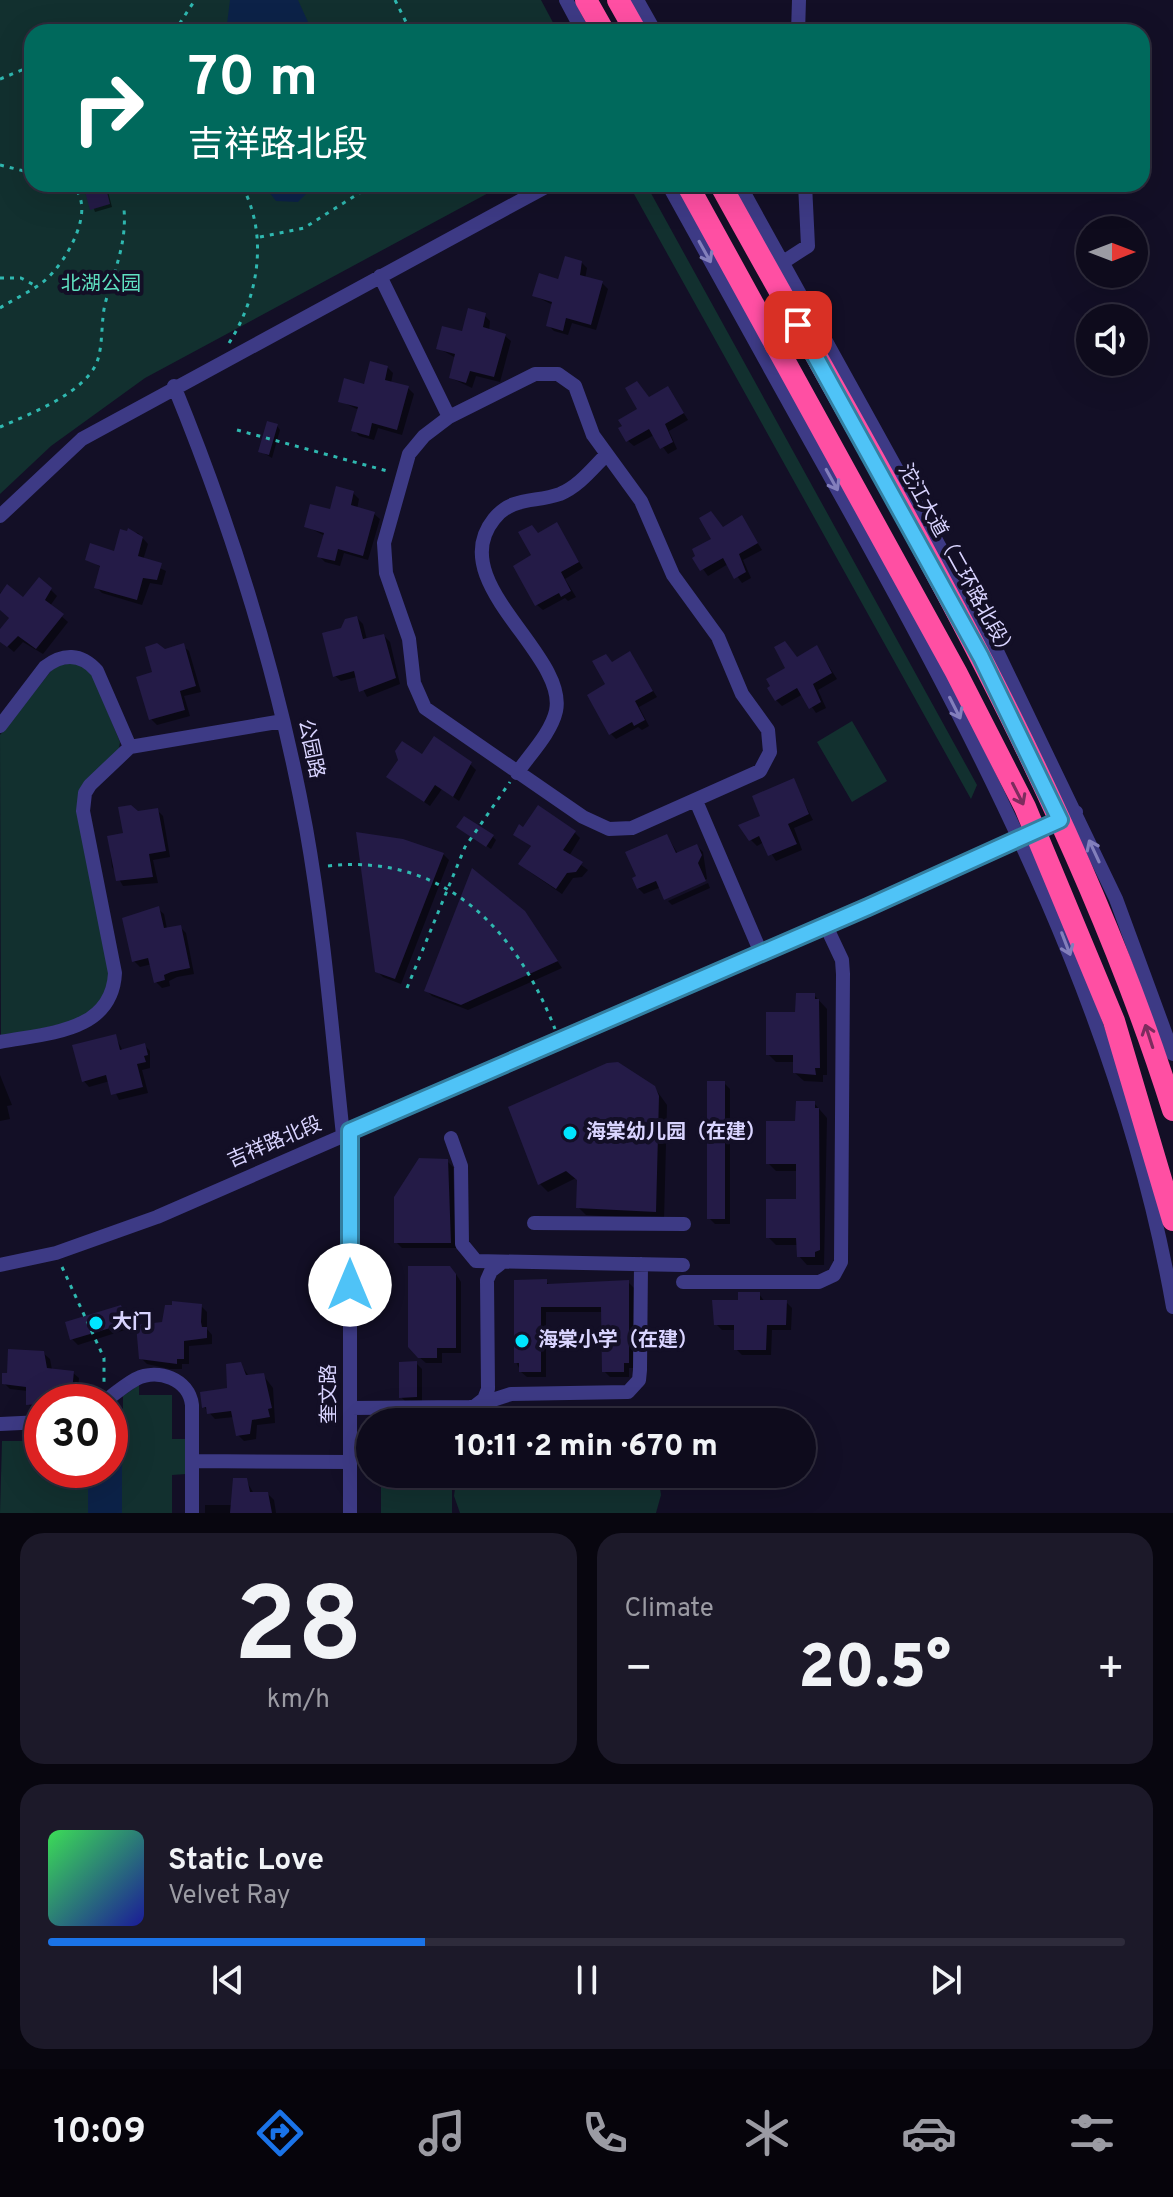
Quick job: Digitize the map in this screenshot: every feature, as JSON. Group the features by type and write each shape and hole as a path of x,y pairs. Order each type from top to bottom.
{"highway":[{"path":"586,0 600,24"},
{"path":"618,0 632,24"},
{"path":"691,192 956,672 1027,835 1114,1021 1173,1220"},
{"name":"沱江大道（二环路北段）","path":"725,192 776,267 1068,816 1142,1012 1173,1110"}],"street":[{"path":"566,0 579,24"},
{"path":"637,0 650,24"},
{"path":"798,24 799,0"},
{"path":"0,516 82,439 174,386 536,192"},
{"path":"672,192 1027,835 1099,1028 1133,1134 1162,1246 1173,1307"},
{"path":"743,192 776,267 808,246 805,192"},
{"path":"380,276 449,417"},
{"path":"535,374 558,374 575,386 593,435 641,501 673,575 718,637 742,694 768,730 770,752 760,771 645,824 609,829 583,817 436,718 418,696 409,639 390,590 384,558 387,529 402,475 415,444 449,417 535,374"},
{"name":"公园路","path":"174,386 216,488 251,594 283,721 316,894 347,1133"},
{"path":"517,773 552,722 556,694 546,668 496,597 483,556 487,528 503,509 514,503 545,498 571,488 606,455"},
{"path":"0,726 45,667 53,661 72,656 90,663 97,671 130,747"},
{"path":"0,1042 76,1027 94,1018 110,1000 115,973 83,802 90,785 130,747 283,721"},
{"path":"696,801 761,953"},
{"path":"1068,816 1116,899 1159,1006 1173,1054"},
{"name":"吉祥路北段","path":"0,1265 56,1253 157,1217 826,926 1068,816"},
{"path":"683,1282 819,1282 839,1269 844,1252 843,974 842,960 826,926"},
{"name":"奎文路","path":"347,1133 350,1513"},
{"path":"451,1138 461,1166 462,1244 487,1280"},
{"path":"534,1223 684,1224"},
{"path":"476,1261 500,1264 683,1265"},
{"path":"471,1407 484,1399 488,1375 487,1280 491,1271 500,1264"},
{"path":"350,1408 471,1407 511,1394 616,1394 633,1389 640,1370 641,1264"},
{"path":"488,1375 496,1389 511,1394"},
{"path":"128,1386 142,1377 177,1380 191,1399 192,1513"},
{"path":"0,1424 24,1423"},
{"path":"192,1461 350,1462"}],"path":[{"path":"179,24 195,0"},
{"path":"395,0 407,24"},
{"path":"0,79 24,69"},
{"path":"0,165 24,171"},
{"path":"0,308 36,286 57,266 78,228 83,207 78,192"},
{"path":"216,364 237,330 253,290 260,237 244,192"},
{"path":"260,237 304,228 361,192"},
{"path":"0,427 42,409 88,378 98,359 105,306 126,237 124,209"},
{"path":"0,278 21,278 36,286"},
{"path":"237,430 402,475"},
{"path":"407,988 465,847 517,773"},
{"path":"323,867 373,865 423,878 484,915 513,946 540,991 559,1041"},
{"path":"56,1253 104,1358 104,1384"}],"green space":[{"name":"北湖公园","path":"0,0 541,0 554,24 24,24 24,192 490,192 145,378 51,446 0,494"},
{"path":"633,192 650,192 977,785 971,799"},
{"path":"78,662 92,674 120,742 119,749 86,782 110,974 105,998 78,1020 1,1038 0,735 55,666"},
{"path":"852,721 887,781 852,802 817,742"},
{"path":"139,1385 139,1395 172,1395 172,1439 186,1439 186,1474 172,1475 172,1513 122,1513 122,1488 128,1488 128,1393"},
{"path":"2,1441 24,1441 24,1488 88,1488 88,1513 0,1513"},
{"path":"381,1488 452,1488 452,1513 381,1513"},
{"path":"455,1488 660,1488 661,1495 656,1513 460,1513 454,1496"}],"water":[{"path":"230,0 298,0 308,22 308,24 227,24"},
{"path":"269,192 308,192 298,202 276,201"},
{"path":"88,1488 122,1488 122,1513 88,1513"}],"building":[{"path":"85,192 107,192 110,204 90,210"},
{"path":"565,256 582,261 580,275 603,281 591,325 566,318 563,331 546,326 552,302 532,296 539,273 558,279"},
{"path":"468,308 486,313 483,327 506,334 494,377 470,371 466,383 449,378 455,354 436,349 442,326 462,331"},
{"path":"370,361 388,366 385,380 409,386 397,430 372,423 369,436 351,431 358,407 338,402 344,378 364,384"},
{"path":"637,381 649,397 668,386 684,413 665,424 673,442 660,449 649,429 626,442 618,428 622,426 618,420 637,409 625,388"},
{"path":"267,421 278,424 269,455 258,452"},
{"path":"336,486 354,491 351,505 375,512 363,556 338,549 335,561 317,557 324,533 304,527 310,504 330,509"},
{"path":"711,511 723,527 742,515 758,543 739,554 746,572 734,579 723,558 700,571 692,558 695,556 692,549 711,539 699,518"},
{"path":"557,522 579,562 561,572 571,591 561,597 559,593 535,606 513,566 531,555 518,532 532,525 538,533"},
{"path":"128,528 143,537 138,556 162,563 157,580 143,578 137,600 94,588 100,566 85,560 90,543 114,551 120,529 127,531"},
{"path":"39,577 52,588 45,600 64,614 36,649 18,636 7,647 0,642 0,629 9,618 0,610 0,594 7,584 23,597"},
{"path":"357,616 363,639 384,634 396,678 359,692 354,671 333,677 322,633 341,628 345,619"},
{"path":"785,641 797,657 817,645 832,673 813,684 821,702 809,709 797,688 775,701 767,688 770,686 766,679 785,668 774,647"},
{"path":"157,643 165,649 184,643 196,686 180,691 185,710 149,720 136,677 152,672 145,647"},
{"path":"630,651 653,691 635,701 645,720 634,726 632,722 609,735 587,695 605,684 592,661 606,654 612,662"},
{"path":"434,736 472,762 453,797 435,785 424,802 386,777 398,760 395,751 402,741 422,754"},
{"path":"794,778 809,814 788,824 797,844 768,856 759,836 749,841 738,825 760,816 752,796"},
{"path":"131,805 138,811 158,808 166,851 149,854 153,877 116,881 107,836 123,833 118,807"},
{"path":"538,805 576,831 563,850 583,862 576,872 567,873 556,889 518,864 531,846 513,835 519,824 523,827"},
{"path":"464,816 494,835 486,847 456,827"},
{"path":"356,832 403,839 444,853 395,979 375,972"},
{"path":"667,834 676,853 697,844 702,855 698,863 706,881 664,900 656,881 637,889 632,878 636,876 625,852"},
{"path":"472,868 525,911 558,961 461,1005 424,991"},
{"path":"159,906 164,928 181,925 190,968 171,972 164,975 165,980 154,983 148,958 132,962 122,918"},
{"path":"796,993 815,993 815,999 819,999 820,1068 815,1068 816,1075 793,1073 793,1055 766,1055 766,1012 795,1012"},
{"path":"116,1034 120,1050 145,1043 148,1055 144,1056 146,1062 137,1064 143,1087 111,1095 106,1075 82,1082 72,1045"},
{"path":"618,1062 655,1086 659,1096 656,1212 576,1208 577,1180 566,1171 538,1185 508,1107 607,1063"},
{"path":"707,1081 725,1081 725,1219 707,1219"},
{"path":"796,1101 815,1101 815,1108 819,1108 820,1250 815,1252 815,1257 797,1257 796,1238 766,1238 766,1199 796,1199 796,1164 766,1164 766,1121 795,1121"},
{"path":"419,1158 448,1159 451,1243 394,1243 394,1197"},
{"path":"408,1266 450,1266 456,1274 456,1348 437,1348 437,1358 418,1358 408,1347"},
{"path":"547,1279 547,1284 629,1280 629,1363 624,1363 624,1372 602,1372 601,1307 541,1307 541,1372 519,1372 519,1363 514,1363 514,1280"},
{"path":"738,1292 760,1292 760,1300 787,1300 786,1325 767,1325 766,1350 734,1350 734,1325 714,1325 712,1300 738,1300"},
{"path":"172,1301 202,1304 201,1322 202,1327 207,1327 207,1338 184,1341 184,1359 177,1359 177,1364 139,1359 136,1325 162,1322 165,1305 172,1305"},
{"name":"大门","path":"121,1305 127,1323 70,1340 65,1322"},
{"path":"8,1349 44,1351 47,1368 74,1371 73,1384 24,1384 24,1387 2,1384 2,1373 7,1373"},
{"path":"417,1361 417,1397 399,1398 399,1362"},
{"path":"241,1362 246,1375 264,1373 272,1408 268,1409 270,1417 252,1420 250,1434 236,1436 231,1411 207,1414 206,1407 202,1408 200,1392 227,1388 226,1364"},
{"path":"233,1478 247,1478 250,1492 268,1492 272,1513 230,1513"}],"place":[{"name":"海棠幼儿园（在建）","path":"570,1133"},
{"name":"大门","path":"96,1323"},
{"name":"海棠小学（在建）","path":"522,1341"}],"route":[{"path":"350,1285 350,1131 868,907 1060,820 981,657 798,325"}]}
